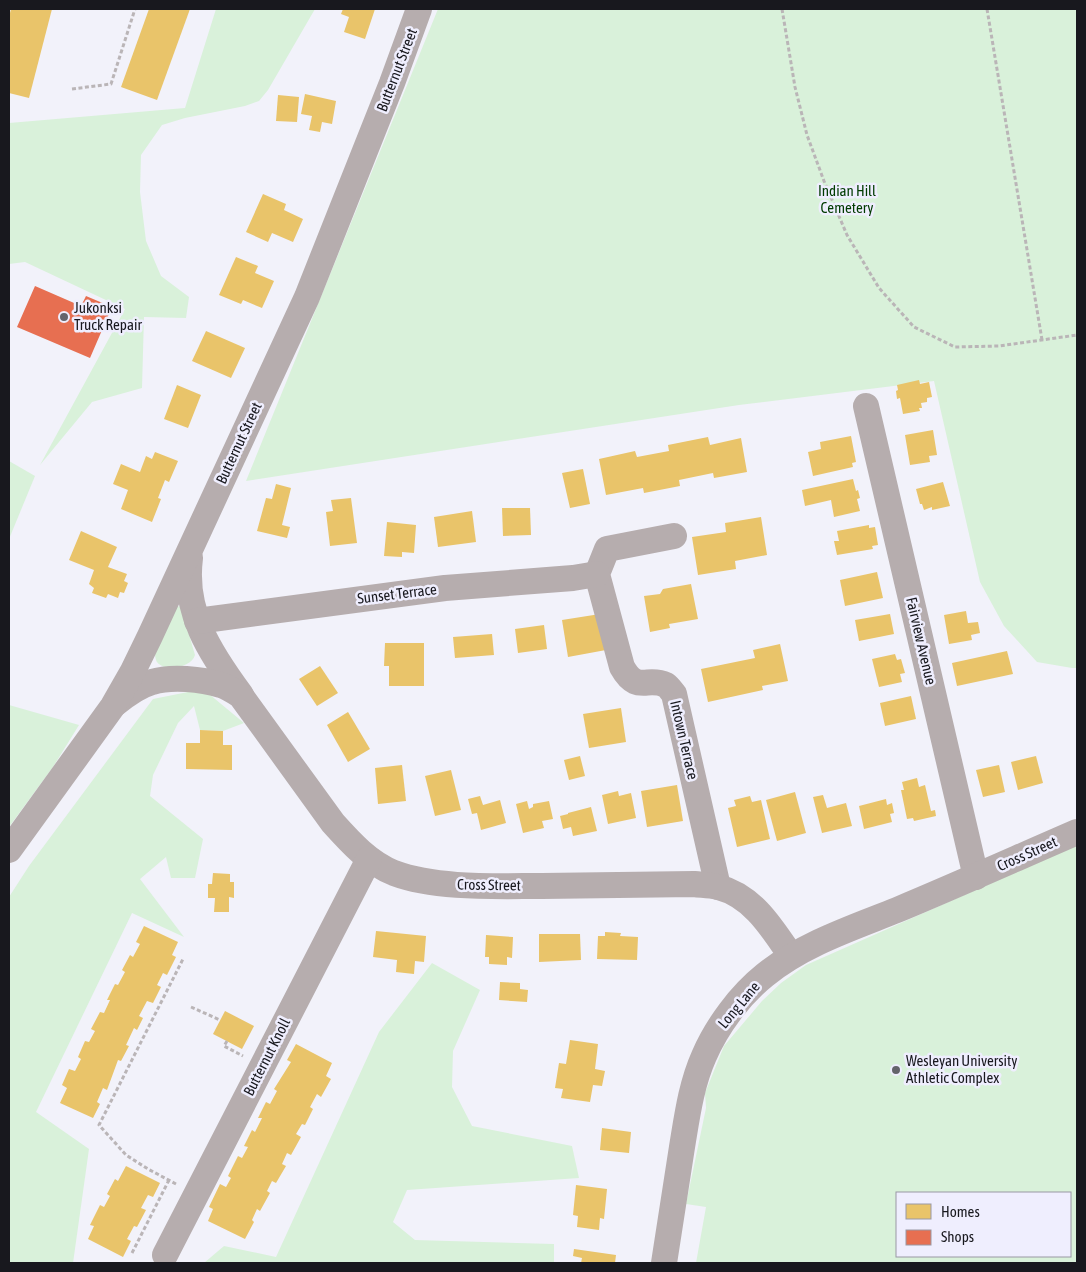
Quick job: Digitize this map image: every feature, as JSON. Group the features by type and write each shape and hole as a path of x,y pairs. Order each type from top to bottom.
{"street":[{"name":"Butternut Street","path":"9,850 113,706 133,671 307,297 392,83 419,9"},
{"name":"Fairview Avenue","path":"866,406 976,877"},
{"name":"Cross Street","path":"195,536 188,577 190,597 197,621 216,660 333,823 369,859 394,873 450,884 492,886 694,884 718,887 738,895 756,909 770,924 791,956"},
{"path":"596,574 607,549 674,536"},
{"name":"Sunset Terrace","path":"197,621 445,588 573,578 596,574"},
{"name":"Intown Terrace","path":"596,574 622,667 628,677 638,683 654,683 666,686 674,694 718,887"},
{"name":"Cross Street","path":"113,706 132,691 152,682 176,679 197,680 222,685 241,696"},
{"name":"Cross Street","path":"976,877 1077,832"},
{"name":"Butternut Knoll","path":"165,1255 369,859"},
{"name":"Long Lane","path":"664,1263 695,1080 704,1056 718,1029 740,1000 764,975 791,956 824,940 976,877"}],"path":[{"path":"72,89 111,84 135,9"},
{"path":"782,9 795,87 807,135 847,235 879,288 914,327 955,347 999,346 1077,335"},
{"path":"987,9 1042,340"},
{"path":"183,959 99,1125 126,1155 196,1194"},
{"path":"192,1007 220,1020"},
{"path":"132,1253 169,1180"}],"green space":[{"path":"216,9 315,9 268,90 259,101 162,125 141,155 140,192 146,241 161,276 189,297 186,318 144,317 142,388 92,402 40,465 125,309 25,262 9,264 9,123 185,108"},
{"name":"Indian Hill Cemetery","path":"438,9 1077,9 1077,668 1037,662 1004,626 980,582 934,381 739,405 246,481"},
{"path":"9,461 35,476 9,539"},
{"path":"177,606 181,607 195,655 189,663 172,668 157,662 155,654"},
{"path":"203,689 244,723 223,731 200,730 194,706 178,723 153,775 150,796 203,839 195,878 171,878 166,857 140,879 184,937 132,913 36,1112 89,1149 73,1263 9,1263 9,897 29,866 153,699"},
{"path":"9,705 79,725 53,767 9,827"},
{"name":"Wesleyan University Athletic Complex","path":"1077,845 1077,1263 696,1263 706,1207 686,1204 706,1108 705,1093 724,1046 762,1001 781,983 806,965"},
{"path":"432,963 480,990 453,1051 452,1087 472,1126 572,1146 579,1178 407,1190 393,1222 415,1240 554,1244 554,1263 204,1263 224,1246 276,1257 379,1032"}],"building: Homes":[{"path":"11,9 52,9 29,98 9,93 9,17"},
{"path":"149,9 190,9 157,100 121,87"},
{"path":"343,9 375,9 365,39 344,32 349,17 341,14"},
{"path":"305,94 336,101 332,124 322,122 320,132 309,130 312,116 301,114"},
{"path":"278,95 299,97 297,122 276,121"},
{"path":"263,194 286,204 284,210 303,219 293,242 272,233 268,242 246,232"},
{"path":"236,257 258,266 255,273 274,281 262,308 243,300 241,304 219,295"},
{"path":"206,331 245,348 231,378 192,361"},
{"path":"919,380 920,384 929,382 932,397 927,398 927,402 921,403 922,408 919,408 920,411 903,414 900,398 897,399 897,385"},
{"path":"177,385 201,395 188,428 164,419"},
{"path":"933,430 937,455 929,456 930,462 910,465 905,435"},
{"path":"851,436 856,462 852,463 853,467 813,476 808,452 821,449 820,442"},
{"path":"708,437 710,445 741,438 747,472 714,478 713,473 679,480 680,486 644,493 643,488 606,495 599,459 635,451 637,457 669,451 668,445"},
{"path":"155,452 178,461 169,482 165,480 158,498 161,499 152,522 121,509 128,490 113,484 121,464 140,472 146,456 152,459"},
{"path":"583,469 590,504 570,508 562,473"},
{"path":"853,479 860,498 857,499 860,511 834,517 831,500 805,506 802,490"},
{"path":"943,482 950,506 932,510 932,507 924,510 922,504 920,504 916,489"},
{"path":"276,484 291,488 282,525 290,527 287,538 257,531 266,498 272,499"},
{"path":"351,498 357,543 330,546 326,512 333,511 331,500"},
{"path":"502,508 530,508 531,535 503,536"},
{"path":"472,511 476,542 438,547 434,517"},
{"path":"761,517 767,555 735,561 736,569 698,575 692,537 726,532 725,523"},
{"path":"387,522 416,525 414,553 402,552 402,557 384,556"},
{"path":"869,525 869,528 875,527 878,545 872,546 873,549 837,555 834,541 839,541 837,531"},
{"path":"81,531 117,547 108,567 127,574 124,581 128,583 124,593 120,592 118,598 108,594 106,598 92,593 94,588 89,584 94,570 69,560"},
{"path":"877,572 883,598 845,606 840,580"},
{"path":"691,584 698,619 669,624 670,628 650,632 644,596 660,594 663,589"},
{"path":"966,611 968,623 978,622 980,633 971,635 972,640 949,644 944,615"},
{"path":"600,614 606,650 568,657 562,620"},
{"path":"890,614 894,634 859,641 855,620"},
{"path":"544,625 547,649 518,653 515,629"},
{"path":"492,634 494,655 455,658 453,637"},
{"path":"385,643 424,643 424,686 389,686 389,666 384,666"},
{"path":"780,644 788,681 762,686 763,690 708,702 701,669 755,658 753,650"},
{"path":"1007,651 1013,674 957,686 952,663"},
{"path":"895,654 897,660 901,659 905,673 900,674 902,682 879,687 872,659"},
{"path":"320,666 338,693 317,706 299,679"},
{"path":"911,696 916,719 885,726 880,703"},
{"path":"621,708 626,742 589,748 583,714"},
{"path":"348,712 370,749 348,762 327,725"},
{"path":"200,730 223,731 223,745 232,745 232,770 186,769 186,743 200,743"},
{"path":"580,756 585,776 569,780 564,760"},
{"path":"1036,756 1043,783 1018,790 1011,762"},
{"path":"402,765 406,801 378,804 375,768"},
{"path":"999,765 1005,792 983,797 976,770"},
{"path":"451,770 461,810 435,816 425,776"},
{"path":"917,778 919,787 925,785 931,811 935,810 936,816 914,821 913,818 907,819 901,790 904,790 902,782"},
{"path":"677,785 683,821 647,827 641,791"},
{"path":"618,791 619,796 631,793 636,818 608,824 602,795"},
{"path":"795,792 806,833 777,841 766,800"},
{"path":"823,795 827,808 846,803 852,826 822,833 813,797"},
{"path":"480,796 483,805 500,800 506,823 481,830 477,813 472,814 468,799"},
{"path":"750,796 752,802 761,800 770,839 737,847 728,808 736,806 734,800"},
{"path":"886,799 887,805 892,803 894,813 890,814 892,822 864,829 859,806"},
{"path":"527,801 529,809 533,807 533,804 549,801 553,819 542,821 544,828 523,833 516,804"},
{"path":"591,807 597,831 573,836 571,827 563,829 560,816"},
{"path":"213,873 230,874 230,882 234,882 234,898 229,897 229,912 214,912 215,898 208,898 208,884 212,884"},
{"path":"144,926 178,942 172,955 176,957 167,975 163,973 157,985 161,987 153,1003 147,1001 139,1016 143,1018 137,1030 134,1028 126,1045 129,1046 121,1061 118,1060 107,1090 103,1088 97,1102 100,1104 93,1118 60,1103 67,1088 62,1085 69,1069 75,1071 81,1059 78,1057 85,1041 89,1042 95,1031 91,1029 100,1012 104,1013 110,1000 107,1000 115,984 118,985 125,972 122,970 130,955 133,957 140,944 136,942"},
{"path":"376,931 426,936 424,962 415,961 414,974 396,972 397,960 373,957"},
{"path":"605,932 621,933 620,936 638,937 637,960 597,959 598,936 605,936"},
{"path":"539,934 580,934 581,960 539,962"},
{"path":"486,935 513,937 512,958 507,957 507,965 489,964 489,957 485,957"},
{"path":"500,982 520,983 520,989 528,990 527,1002 499,1000"},
{"path":"225,1011 254,1026 242,1049 213,1034"},
{"path":"570,1040 598,1044 595,1069 605,1071 602,1086 593,1085 590,1102 561,1098 563,1089 555,1088 559,1063 566,1064"},
{"path":"296,1044 332,1063 326,1076 331,1079 321,1097 317,1094 310,1107 313,1109 305,1125 302,1124 296,1134 301,1137 291,1155 287,1153 282,1164 286,1166 276,1183 272,1181 267,1191 270,1193 260,1211 257,1209 252,1220 254,1222 245,1239 208,1221 213,1209 209,1207 220,1184 226,1187 231,1178 228,1176 238,1156 242,1158 248,1147 244,1146 252,1130 255,1132 262,1118 258,1118 266,1102 270,1104 277,1091 274,1089 291,1062 287,1060"},
{"path":"602,1128 631,1132 629,1153 600,1150"},
{"path":"126,1166 160,1183 153,1197 148,1195 141,1208 146,1210 137,1227 134,1226 127,1239 131,1241 123,1257 88,1239 94,1226 90,1225 100,1205 104,1207 110,1196 107,1194 115,1179 118,1181"},
{"path":"576,1185 607,1189 604,1219 600,1218 599,1230 577,1227 578,1216 573,1215"},
{"path":"574,1249 616,1255 615,1263 581,1263 582,1258 573,1256"}],"building: Shops":[{"name":"Jukonksi Truck Repair","path":"35,286 81,306 86,296 112,307 90,358 17,327"}],"place":[{"name":"Jukonksi Truck Repair","path":"64,317"},
{"name":"Wesleyan University Athletic Complex","path":"896,1070"}]}
